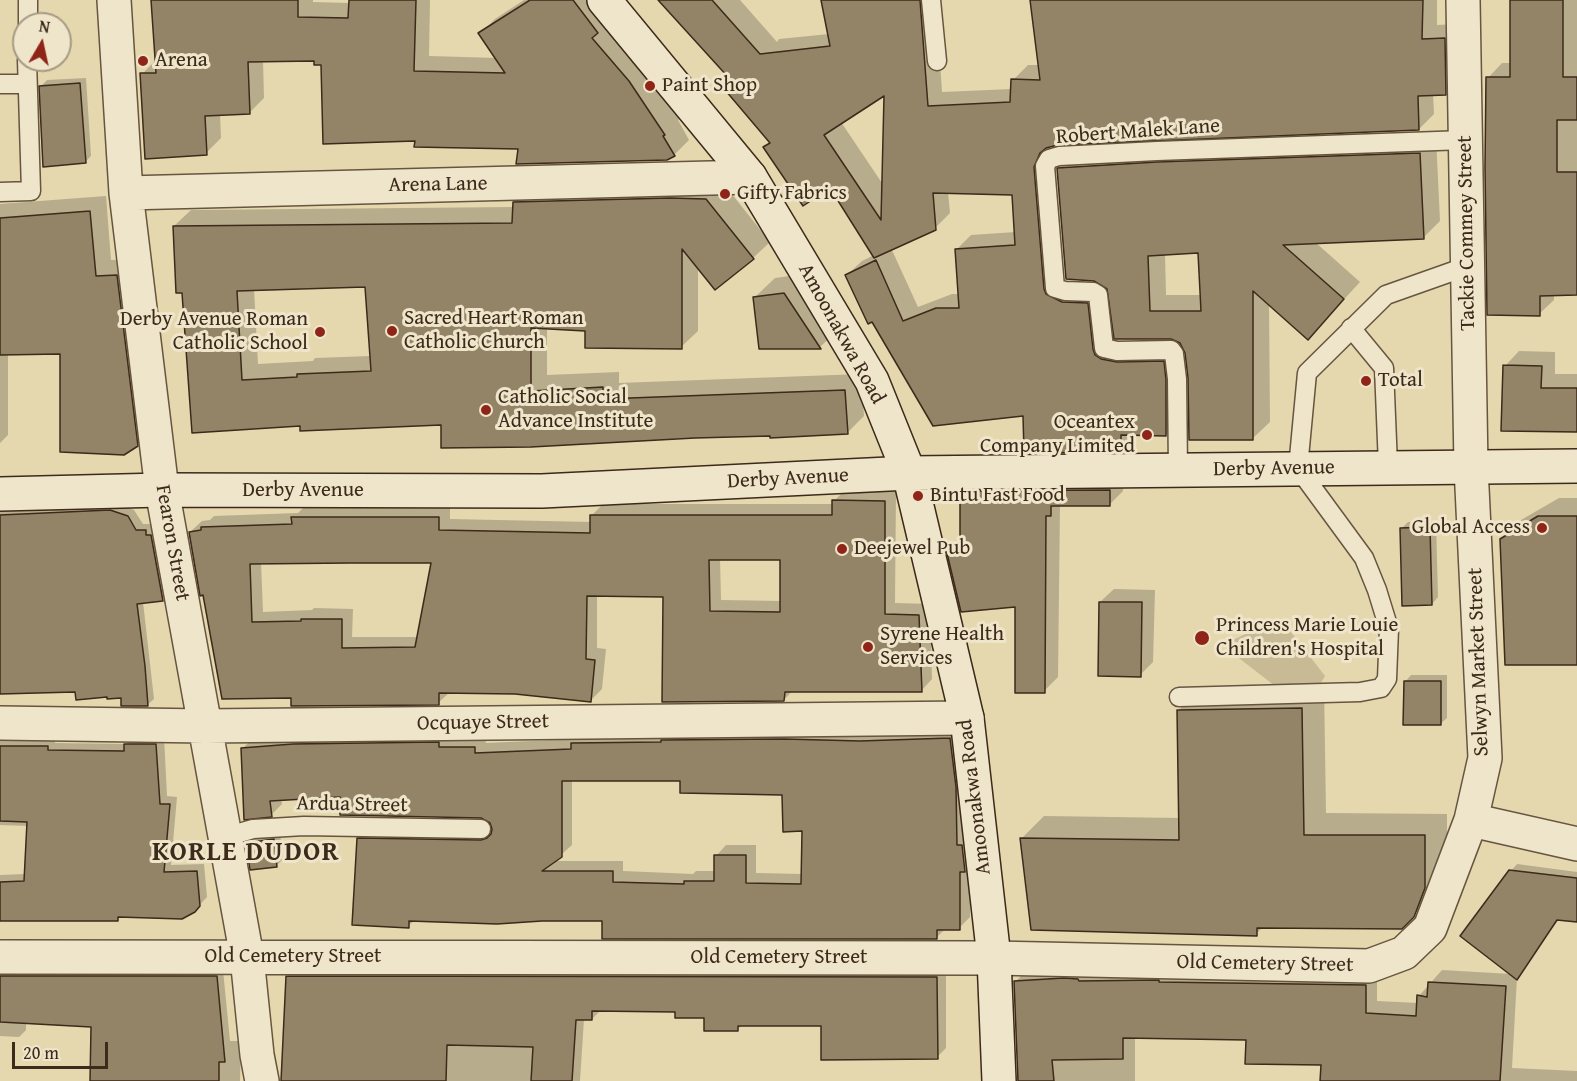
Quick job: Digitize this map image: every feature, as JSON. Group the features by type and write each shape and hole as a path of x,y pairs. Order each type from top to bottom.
{"street":[{"name":"Fearon Street","path":"114,0 126,193 162,490 247,957 256,1055 262,1081"},
{"name":"Amoonakwa Road","path":"604,0 750,177 872,381 909,473 967,718 994,958 999,1081"},
{"name":"Tackie Commey Street","path":"1463,0 1471,467"},
{"name":"Arena Lane","path":"126,193 750,177"},
{"name":"Derby Avenue","path":"0,494 162,490 542,491 909,473 1388,466 1577,466"},
{"name":"Selwyn Market Street","path":"1471,467 1485,758 1471,820"},
{"name":"Ocquaye Street","path":"0,723 205,726 967,718"},
{"path":"1471,820 1577,844"},
{"name":"Old Cemetery Street","path":"0,957 994,958 1369,966 1404,953 1430,928 1471,820"}],"lane":[{"path":"931,0 937,61"},
{"path":"0,192 31,191 27,72"},
{"path":"0,84 27,84"},
{"name":"Robert Malek Lane","path":"1178,470 1177,379 1174,354 1171,350 1117,351 1104,348 1098,295 1093,292 1065,291 1055,288 1045,166 1049,159 1059,156 1157,151 1466,140"},
{"path":"1179,697 1360,692 1381,688 1387,679 1389,629 1377,590 1364,558 1298,468 1307,373 1386,295 1468,266"},
{"path":"1351,328 1384,368 1388,466"},
{"name":"Ardua Street","path":"225,837 253,829 304,826 481,829"}],"shaded area":[{"path":"1280,618 1325,676 1315,693 1284,693 1222,645"}],"building":[{"path":"151,0 298,0 298,17 348,18 349,0 416,0 414,71 505,73 478,33 530,0 573,0 598,33 592,38 629,81 665,135 663,136 675,156 667,160 516,164 518,149 414,147 415,141 323,144 321,65 314,65 314,61 248,62 250,114 205,116 207,155 145,159 140,73 156,73"},
{"path":"658,0 712,0 760,54 830,46 821,0 920,0 928,106 1010,102 1011,79 1040,80 1030,0 1423,0 1422,39 1445,38 1446,95 1418,96 1419,130 1058,145 1046,148 1040,153 1034,167 1046,294 1062,302 1088,303 1093,349 1095,355 1101,359 1117,362 1164,361 1166,436 1121,435 1121,452 1024,453 1023,416 933,426 872,322 868,324 845,275 876,260 903,321 936,308 959,308 955,249 1015,245 1012,195 933,193 936,230 874,258 830,188 803,206 763,147 770,143 720,84 728,77","holes":["884,96 881,220 824,135"]},
{"path":"1510,0 1563,0 1563,77 1577,77 1577,120 1557,120 1557,172 1577,172 1577,295 1540,296 1540,316 1487,315 1486,77 1510,77"},
{"path":"80,83 86,163 43,167 39,86"},
{"path":"1420,153 1424,239 1283,245 1344,299 1308,340 1253,291 1253,440 1189,440 1188,378 1185,353 1180,343 1171,339 1114,339 1107,289 1094,281 1066,279 1057,168 1157,162","holes":["1198,253 1201,311 1150,311 1148,256"]},
{"path":"706,199 754,259 715,290 682,249 682,349 585,348 585,331 531,328 531,391 603,387 603,399 845,390 848,434 770,438 770,436 695,438 531,447 441,448 441,425 300,431 300,426 192,433 182,293 176,293 173,226 512,223 513,202","holes":["365,287 371,371 297,374 297,377 242,380 237,291"]},
{"path":"90,211 96,276 117,275 138,446 124,455 60,452 60,354 0,355 0,218"},
{"path":"784,293 821,349 759,349 753,297"},
{"path":"1503,365 1542,366 1541,388 1577,388 1577,432 1501,431"},
{"path":"1110,490 1110,506 1051,506 1051,516 1046,516 1045,693 1015,693 1015,607 961,612 946,549 960,547 960,491"},
{"path":"832,500 885,501 885,614 919,615 922,692 785,692 784,701 662,702 663,597 587,596 586,659 595,660 591,702 515,694 439,693 439,705 291,706 291,698 222,699 189,532 201,530 201,527 292,524 291,517 439,517 439,530 590,533 590,515 832,515","holes":["709,560 780,560 780,612 710,611","431,563 415,647 342,648 342,619 252,622 250,564"]},
{"path":"110,510 128,516 136,530 146,530 146,535 151,535 163,601 137,604 148,706 121,706 121,698 76,700 75,692 0,694 0,515"},
{"path":"1538,516 1577,516 1577,665 1505,665 1500,539"},
{"path":"1430,527 1432,605 1402,606 1400,528"},
{"path":"1099,602 1142,602 1141,677 1098,676"},
{"path":"1404,681 1441,681 1441,725 1403,725"},
{"path":"1302,708 1304,835 1425,835 1425,888 1414,917 1402,929 1257,928 1257,936 1031,930 1020,838 1179,840 1177,710"},
{"path":"950,738 956,787 957,845 962,845 965,872 960,872 960,930 937,930 937,939 602,939 602,921 497,924 409,921 409,928 352,925 357,838 481,840 491,834 490,823 481,818 340,815 340,797 270,801 272,817 244,820 241,748 293,744 439,742 439,747 475,747 475,753 571,749 571,743 661,742 661,740 860,741","holes":["562,781 680,781 680,793 782,795 783,832 802,831 801,884 746,883 746,855 714,855 714,881 684,881 684,884 613,882 613,871 542,871 562,857"]},
{"path":"124,744 156,744 160,804 170,804 164,872 197,871 200,906 195,912 182,919 118,917 118,921 0,921 0,882 24,881 27,822 0,821 0,746 48,746 48,750 124,751"},
{"path":"274,839 277,867 250,870 246,843"},
{"path":"1509,870 1577,878 1577,922 1557,920 1517,980 1460,936"},
{"path":"0,976 217,976 225,1062 219,1062 219,1081 90,1081 91,1027 0,1022"},
{"path":"286,976 937,977 938,1059 821,1060 821,1026 738,1026 738,1031 704,1031 704,1018 675,1018 675,1012 592,1011 592,1020 576,1020 572,1081 531,1081 533,1047 447,1045 446,1081 281,1081"},
{"path":"1064,978 1079,981 1159,980 1159,982 1366,985 1366,1013 1416,1016 1417,995 1427,997 1428,982 1506,986 1500,1081 1320,1081 1321,1065 1245,1064 1246,1040 1123,1038 1123,1059 1052,1060 1054,1081 1018,1081 1014,981"}],"place":[{"name":"Arena","path":"143,61"},
{"name":"Paint Shop","path":"650,86"},
{"name":"Gifty Fabrics","path":"725,194"},
{"name":"Sacred Heart Roman Catholic Church","path":"392,331"},
{"name":"Derby Avenue Roman Catholic School","path":"320,332"},
{"name":"Total","path":"1366,381"},
{"name":"Catholic Social Advance Institute","path":"486,410"},
{"name":"Oceantex Company Limited","path":"1147,435"},
{"name":"Bintu Fast Food","path":"918,496"},
{"name":"Global Access","path":"1542,528"},
{"name":"Deejewel Pub","path":"842,549"},
{"name":"Princess Marie Louie Children's Hospital","path":"1202,638"},
{"name":"Syrene Health Services","path":"868,647"}],"district":[{"name":"KORLE DUDOR","path":"246,853"}]}
